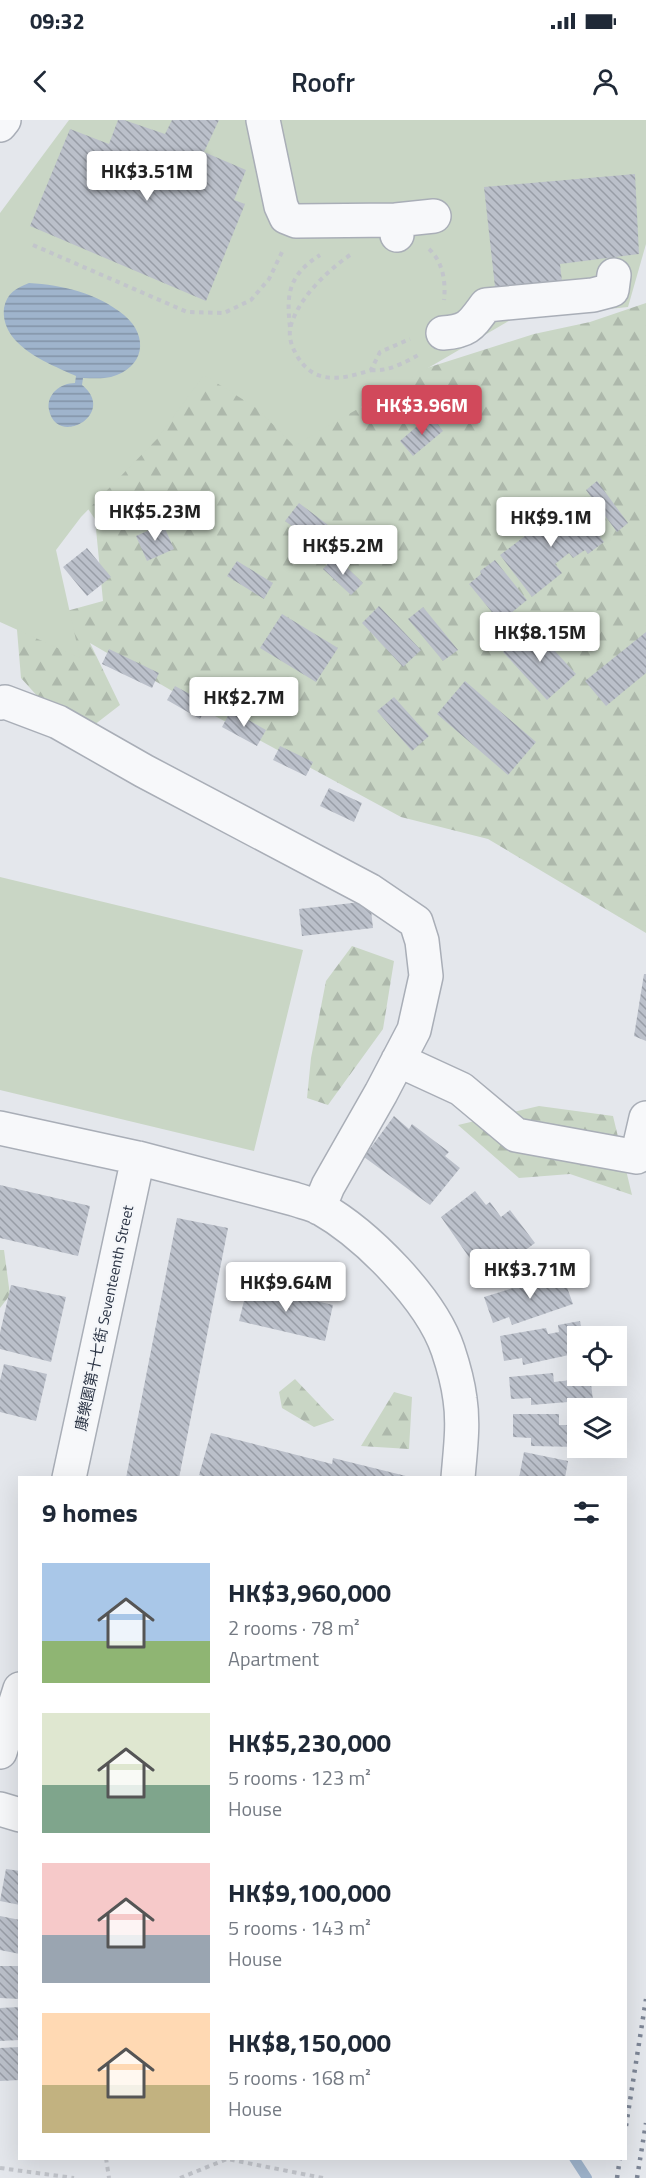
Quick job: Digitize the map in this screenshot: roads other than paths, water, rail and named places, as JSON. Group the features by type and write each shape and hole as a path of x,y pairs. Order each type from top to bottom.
{"street":[{"path":"0,125 4,120"},
{"path":"263,120 281,206 286,217 296,221 397,228 434,216"},
{"path":"434,325 459,331 471,326 486,305 593,295 612,290 614,275"},
{"path":"0,703 5,702 58,722 144,771 369,890 416,922 422,941 426,976 414,1030 327,1186 319,1208"},
{"path":"398,1060 461,1089 516,1135 637,1157 646,1119"},
{"path":"0,1128 138,1158 264,1191 319,1208 364,1240 405,1279 431,1316 448,1348 460,1400 462,1427 458,1476"},
{"name":"康樂園第十七街 Seventeenth Street","path":"69,1476 138,1158"},
{"path":"0,1752 18,1695"},
{"path":"0,1809 18,1814"}],"water":[{"path":"29,283 67,288 103,301 124,315 138,333 140,351 131,367 111,377 83,378 82,385 91,396 93,406 89,416 82,423 63,426 54,421 49,410 52,394 60,387 75,383 76,376 29,352 10,333 5,321 4,308 7,298 16,289"}],"waterway":[{"path":"575,2160 587,2178"}],"railway":[{"path":"627,2120 646,1999"},
{"path":"637,2178 646,2123"},
{"path":"617,2178 620,2160"}]}
